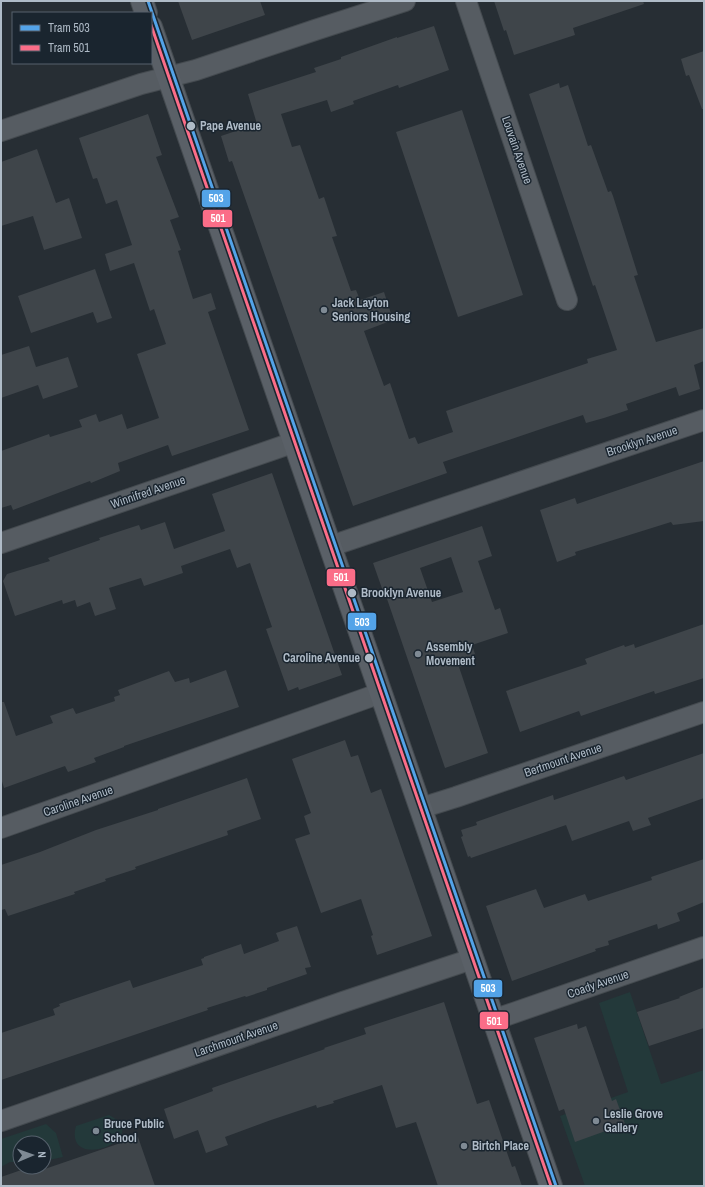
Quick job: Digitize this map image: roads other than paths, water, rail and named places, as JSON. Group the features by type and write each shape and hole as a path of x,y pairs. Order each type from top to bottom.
{"main road":[{"path":"142,1 146,12"},
{"path":"152,30 551,1186"}],"street":[{"path":"1,131 141,84 196,70 405,1"},
{"name":"Louvain Avenue","path":"466,1 567,300"},
{"name":"Brooklyn Avenue","path":"331,546 469,498 704,420"},
{"name":"Winnifred Avenue","path":"1,543 295,442"},
{"name":"Caroline Avenue","path":"1,828 381,693"},
{"name":"Bertmount Avenue","path":"421,808 704,712"},
{"name":"Coady Avenue","path":"493,1020 704,947"},
{"name":"Larchmount Avenue","path":"1,1121 343,1002 472,959"}],"tram line":[{"name":"503","path":"148,1 152,12"},
{"name":"503","path":"152,13 556,1186"},
{"name":"501","path":"152,28 551,1186"}],"place":[{"name":"Pape Avenue","path":"191,126"},
{"name":"Jack Layton Seniors Housing","path":"324,310"},
{"name":"Brooklyn Avenue","path":"352,593"},
{"name":"Assembly Movement","path":"418,654"},
{"name":"Caroline Avenue","path":"369,658"},
{"name":"Leslie Grove Gallery","path":"596,1121"},
{"name":"Bruce Public School","path":"96,1131"},
{"name":"Birtch Place","path":"464,1146"}]}
